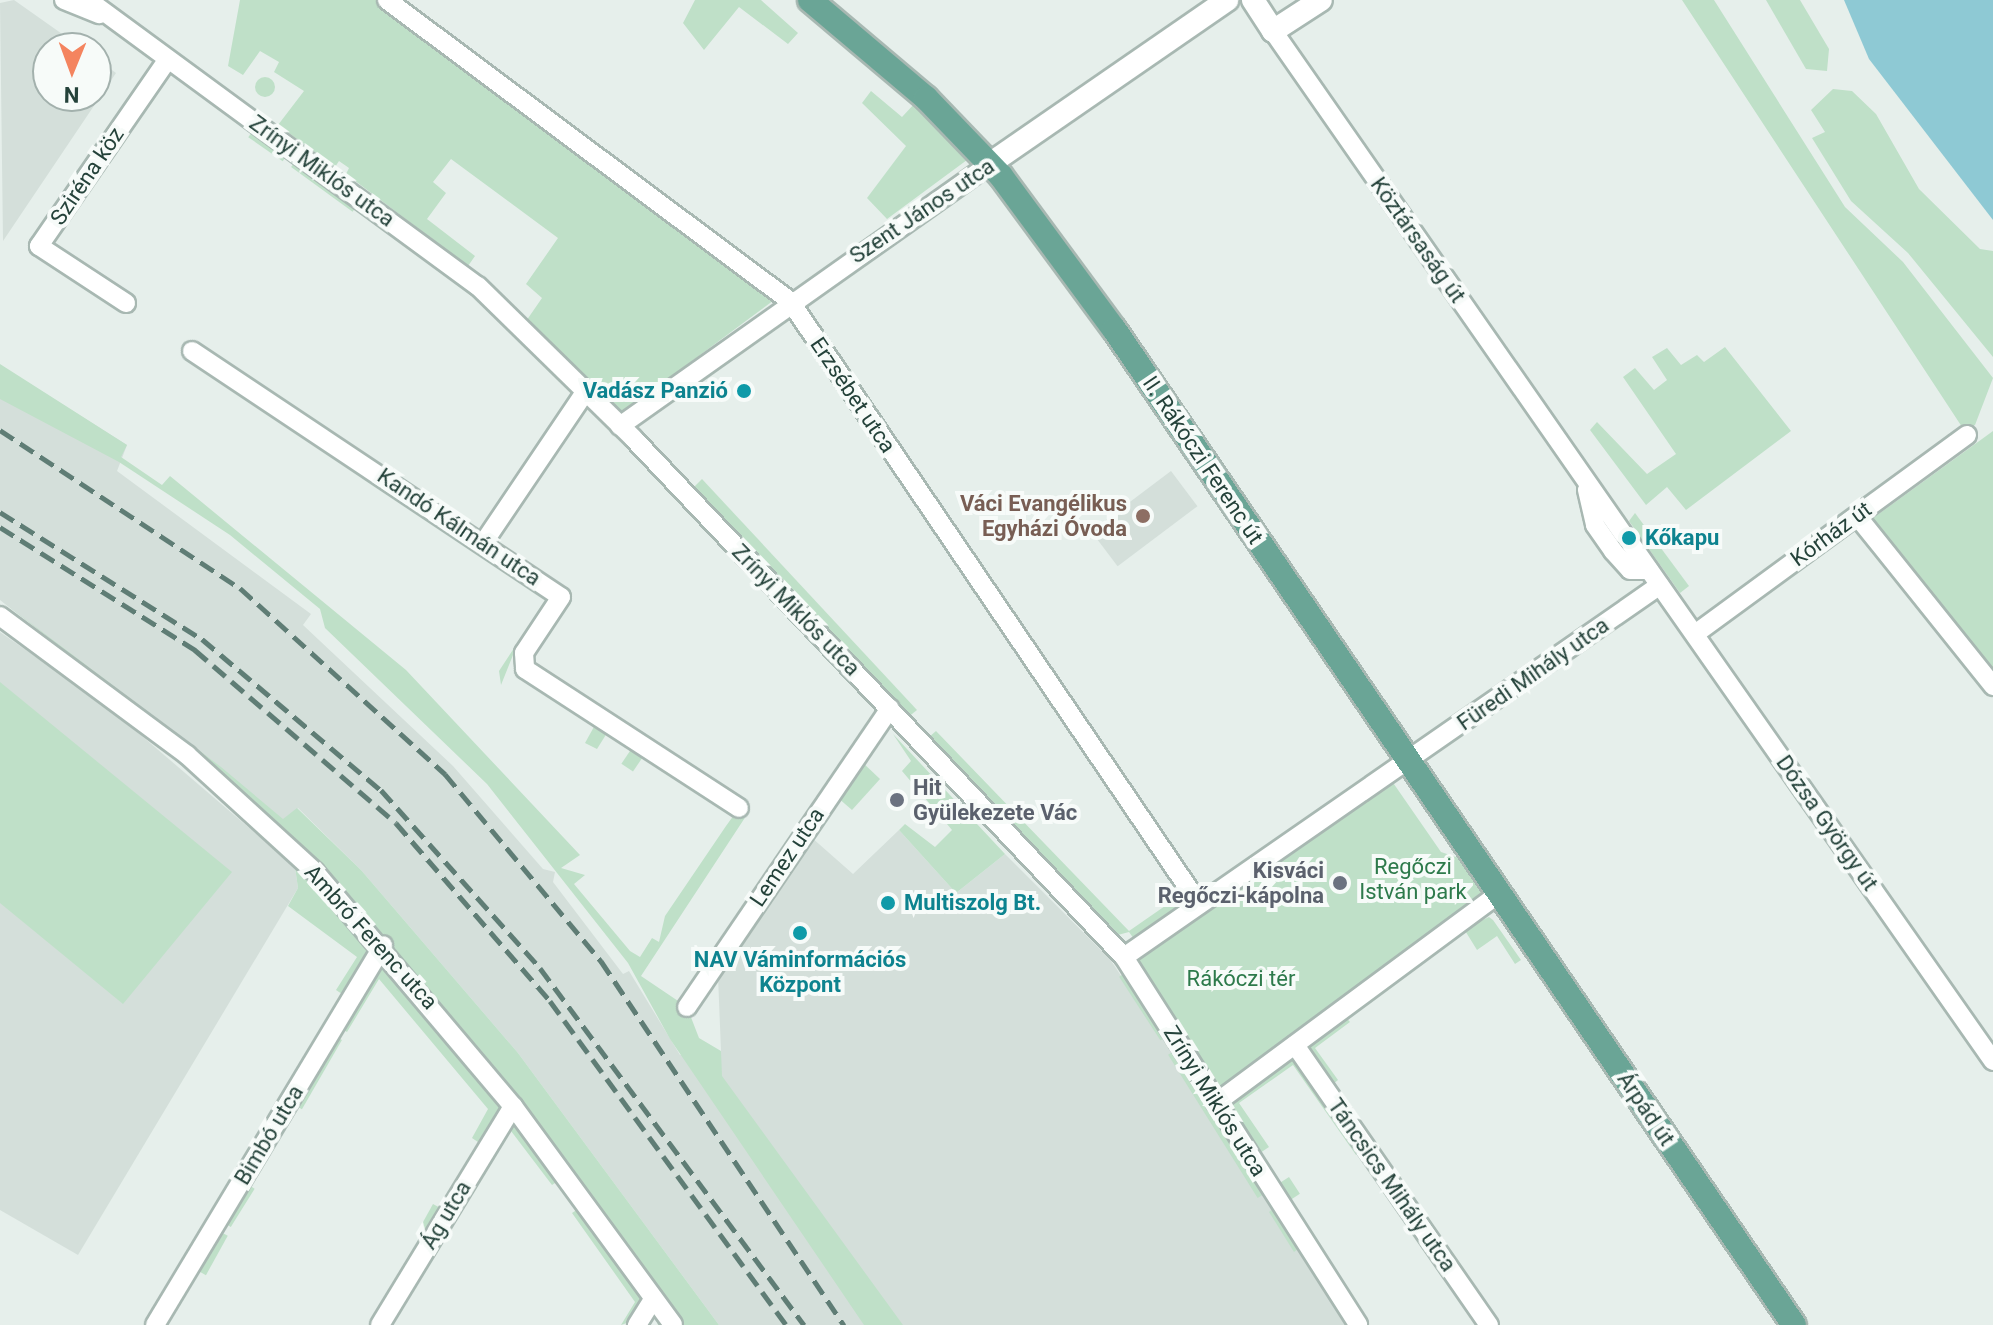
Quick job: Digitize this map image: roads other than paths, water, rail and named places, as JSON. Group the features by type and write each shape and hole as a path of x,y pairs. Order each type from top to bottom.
{"main road":[{"name":"II. Rákóczi Ferenc út","path":"810,0 991,163 1114,329 1406,762"},
{"path":"1406,762 1498,894"},
{"name":"Árpád út","path":"1498,894 1794,1325"}],"street":[{"name":"Zrínyi Miklós utca","path":"64,0 106,16"},
{"name":"Zrínyi Miklós utca","path":"88,0 478,286 620,426 1124,957 1358,1325"},
{"name":"Erzsébet utca","path":"387,0 790,301 1199,904"},
{"name":"Szent János utca","path":"620,426 790,301 1227,0"},
{"name":"Köztársaság út","path":"1253,0 1654,578"},
{"path":"1273,31 1321,0"},
{"name":"Sziréna köz","path":"126,303 39,246 168,59"},
{"name":"Kandó Kálmán utca","path":"192,351 484,542 561,597 524,653 525,669 739,808"},
{"path":"484,542 586,391"},
{"name":"Kórház út","path":"1695,634 1967,435"},
{"name":"Köztársaság út","path":"1585,480 1595,525 1613,551 1630,570 1654,578"},
{"path":"1857,516 1993,686"},
{"name":"Füredi Mihály utca","path":"1406,762 1654,578"},
{"name":"Dózsa György út","path":"1654,578 1993,1061"},
{"name":"Ambró Ferenc utca","path":"0,616 260,816 383,945 513,1106 673,1325"},
{"name":"Lemez utca","path":"687,1007 890,708"},
{"path":"1124,957 1406,762"},
{"path":"1216,1103 1498,894"},
{"name":"Bimbó utca","path":"155,1325 383,945"},
{"name":"Táncsics Mihály utca","path":"1295,1045 1489,1325"},
{"name":"Ág utca","path":"380,1325 513,1106"},
{"path":"637,1325 653,1299"}],"water":[{"path":"1844,0 1993,0 1993,220 1869,59"}],"railway":[{"path":"0,430 240,588 445,774 601,961 844,1325"},
{"path":"0,512 202,639 381,790 540,968 804,1325"},
{"path":"0,527 195,650 396,823 550,1001 786,1325"}],"place":[{"name":"Vadász Panzió","path":"744,391"},
{"name":"Váci Evangélikus Egyházi Óvoda","path":"1143,516"},
{"name":"Kőkapu","path":"1629,538"},
{"name":"Hit Gyülekezete Vác","path":"897,800"},
{"name":"Kisváci Regőczi-kápolna","path":"1340,883"},
{"name":"Multiszolg Bt.","path":"888,903"},
{"name":"NAV Váminformációs Központ","path":"800,933"}],"park label":[{"name":"Regőczi István park","path":"1413,878"},
{"name":"Rákóczi tér","path":"1241,979"}]}
